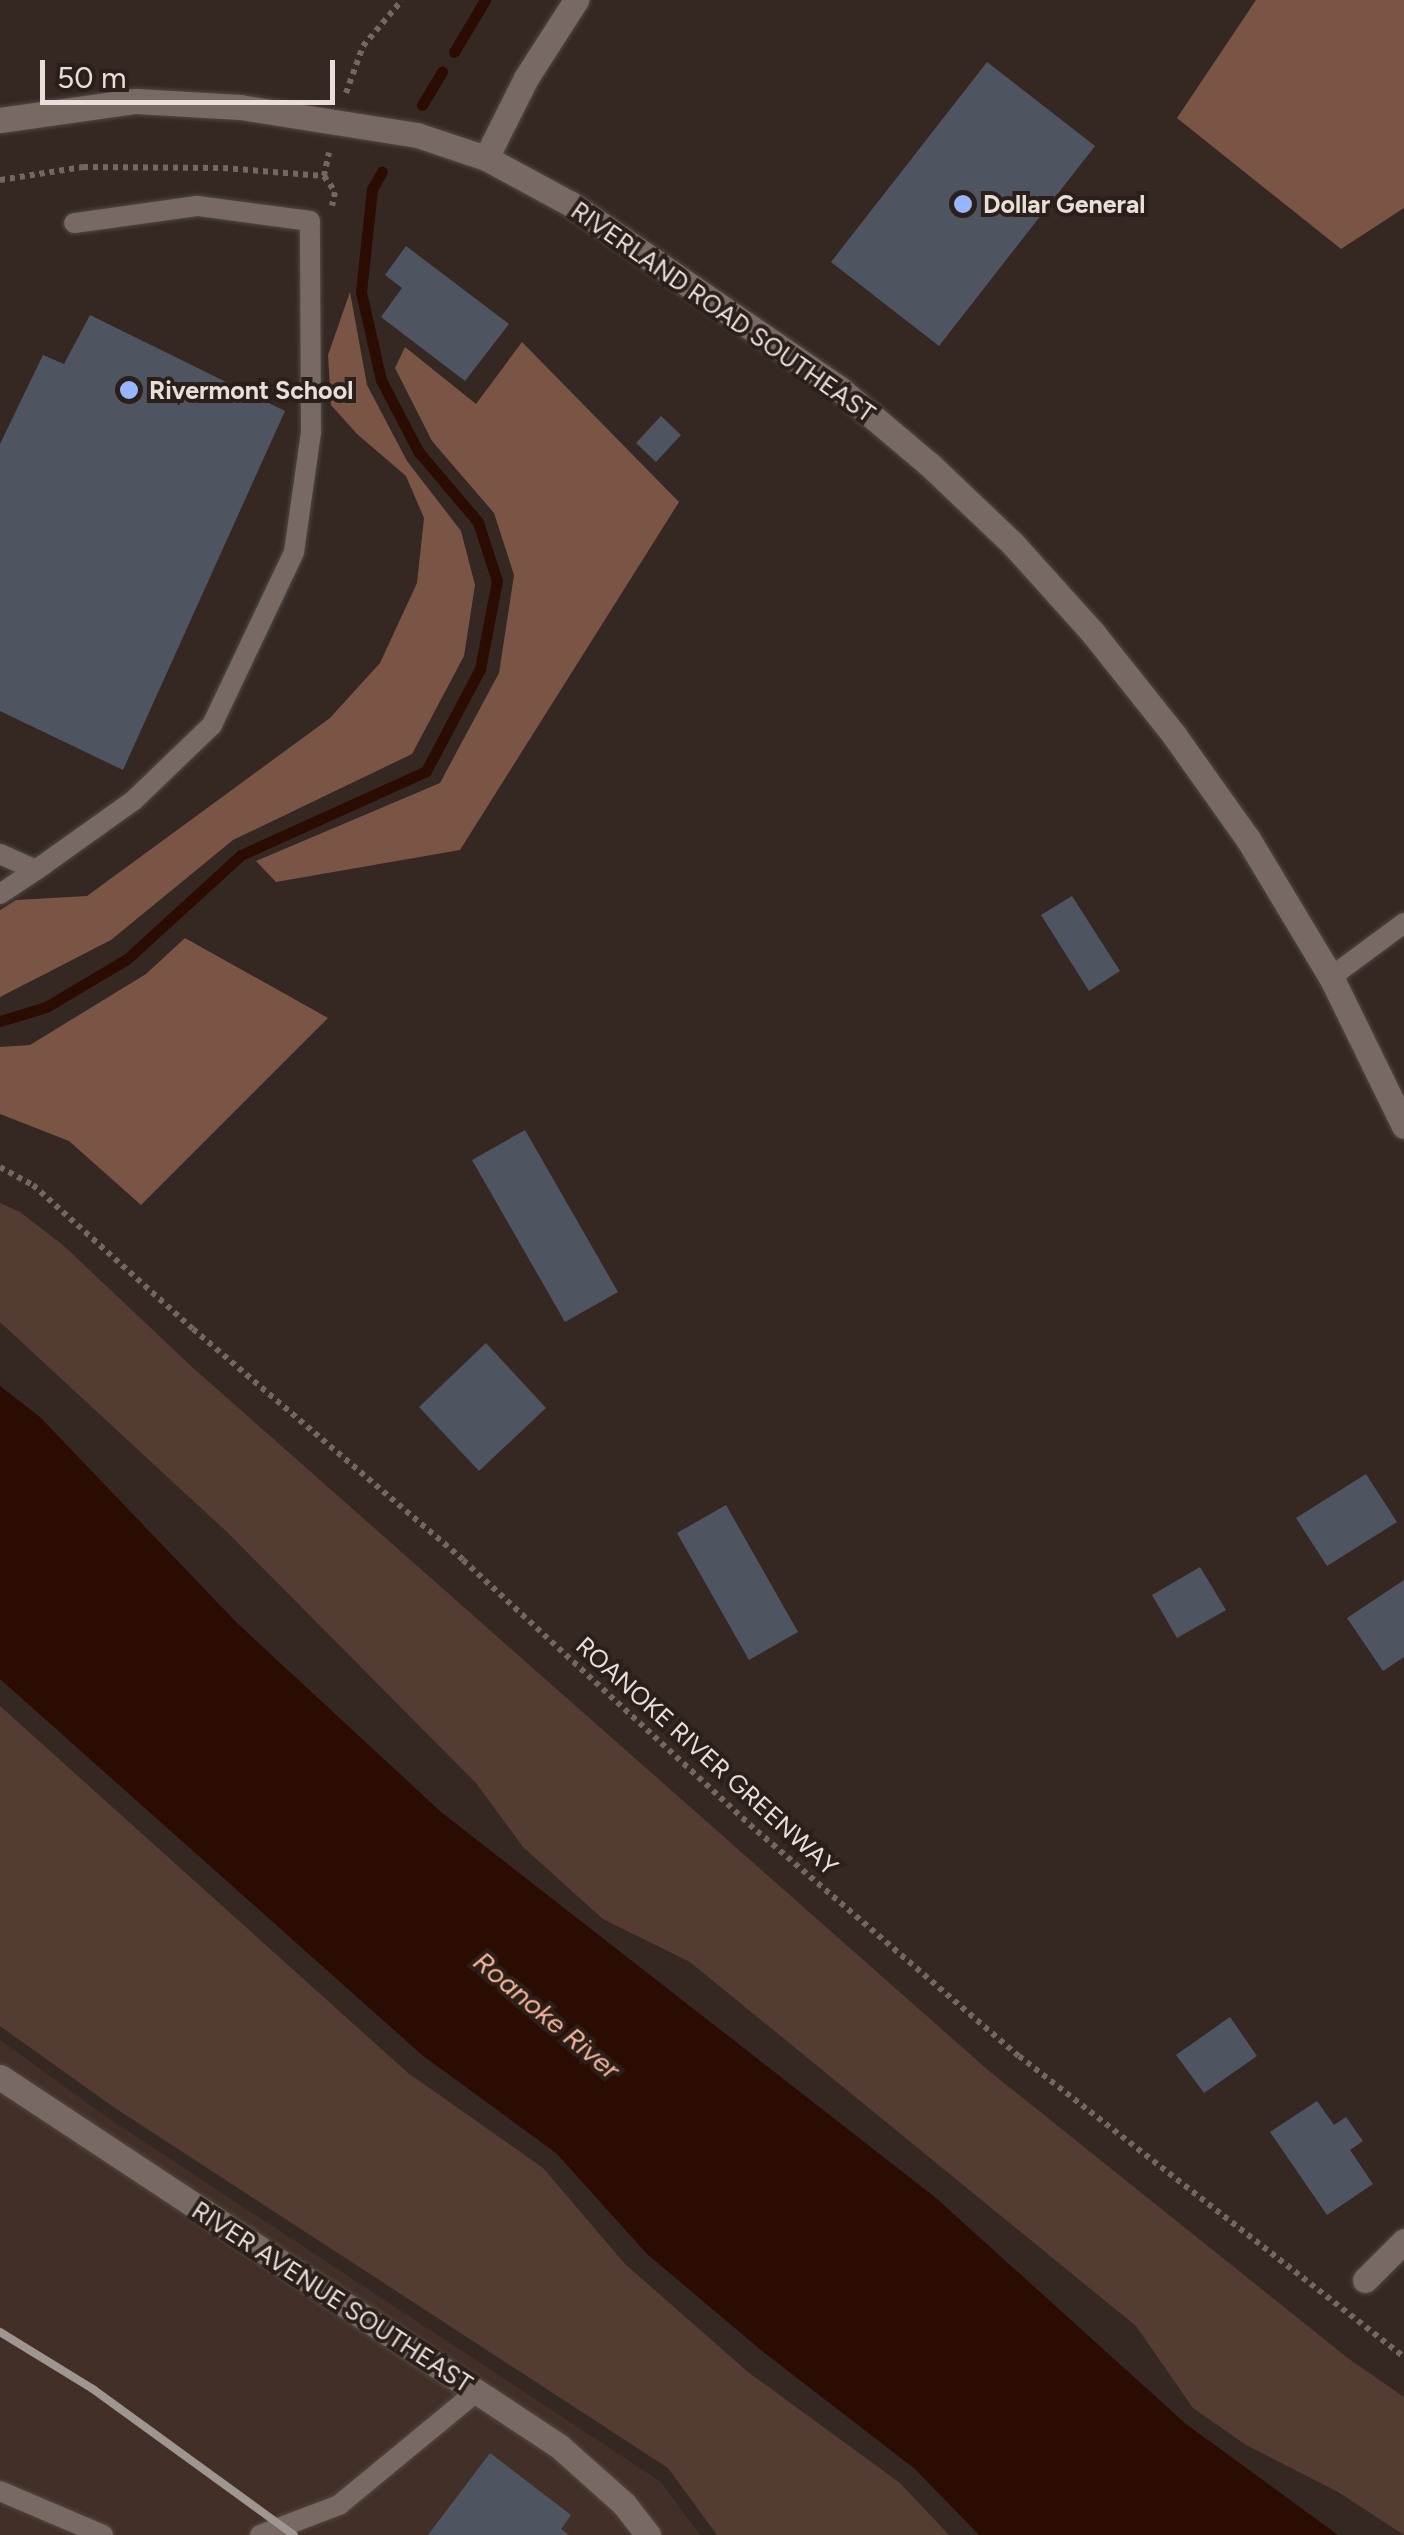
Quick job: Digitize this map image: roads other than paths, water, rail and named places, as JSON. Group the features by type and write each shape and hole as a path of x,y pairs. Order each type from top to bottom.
{"main road":[{"path":"486,158 526,78 576,0"},
{"name":"RIVERLAND ROAD SOUTHEAST","path":"0,120 136,102 240,108 417,136 486,158 571,204 840,389 998,530 1094,632 1174,735 1248,840 1330,977 1404,1126"},
{"name":"RIVER AVENUE SOUTHEAST","path":"0,2077 579,2461 624,2504 648,2535"},
{"path":"1365,2280 1404,2240"}],"lane":[{"path":"0,894 134,800 212,725 294,552 312,432 310,221 197,206 74,223"},
{"path":"0,854 36,870"},
{"path":"1330,977 1404,922"},
{"path":"260,2535 339,2505 476,2392"},
{"path":"0,2492 103,2535"}],"water":[{"name":"Roanoke River","path":"0,1386 40,1417 236,1622 441,1812 936,2198 1186,2424 1338,2535 979,2535 915,2469 762,2351 647,2254 556,2153 422,2055 0,1679"}],"waterway":[{"path":"454,52 485,0"},
{"path":"422,105 442,72"},
{"path":"0,1021 46,1007 127,959 241,855 426,771 480,669 497,581 478,522 418,451 381,380 361,292 372,189 382,172"}],"railway":[{"path":"0,2332 93,2389 294,2535"}],"place":[{"name":"Dollar General","path":"963,204"},
{"name":"Rivermont School","path":"129,390"}]}
